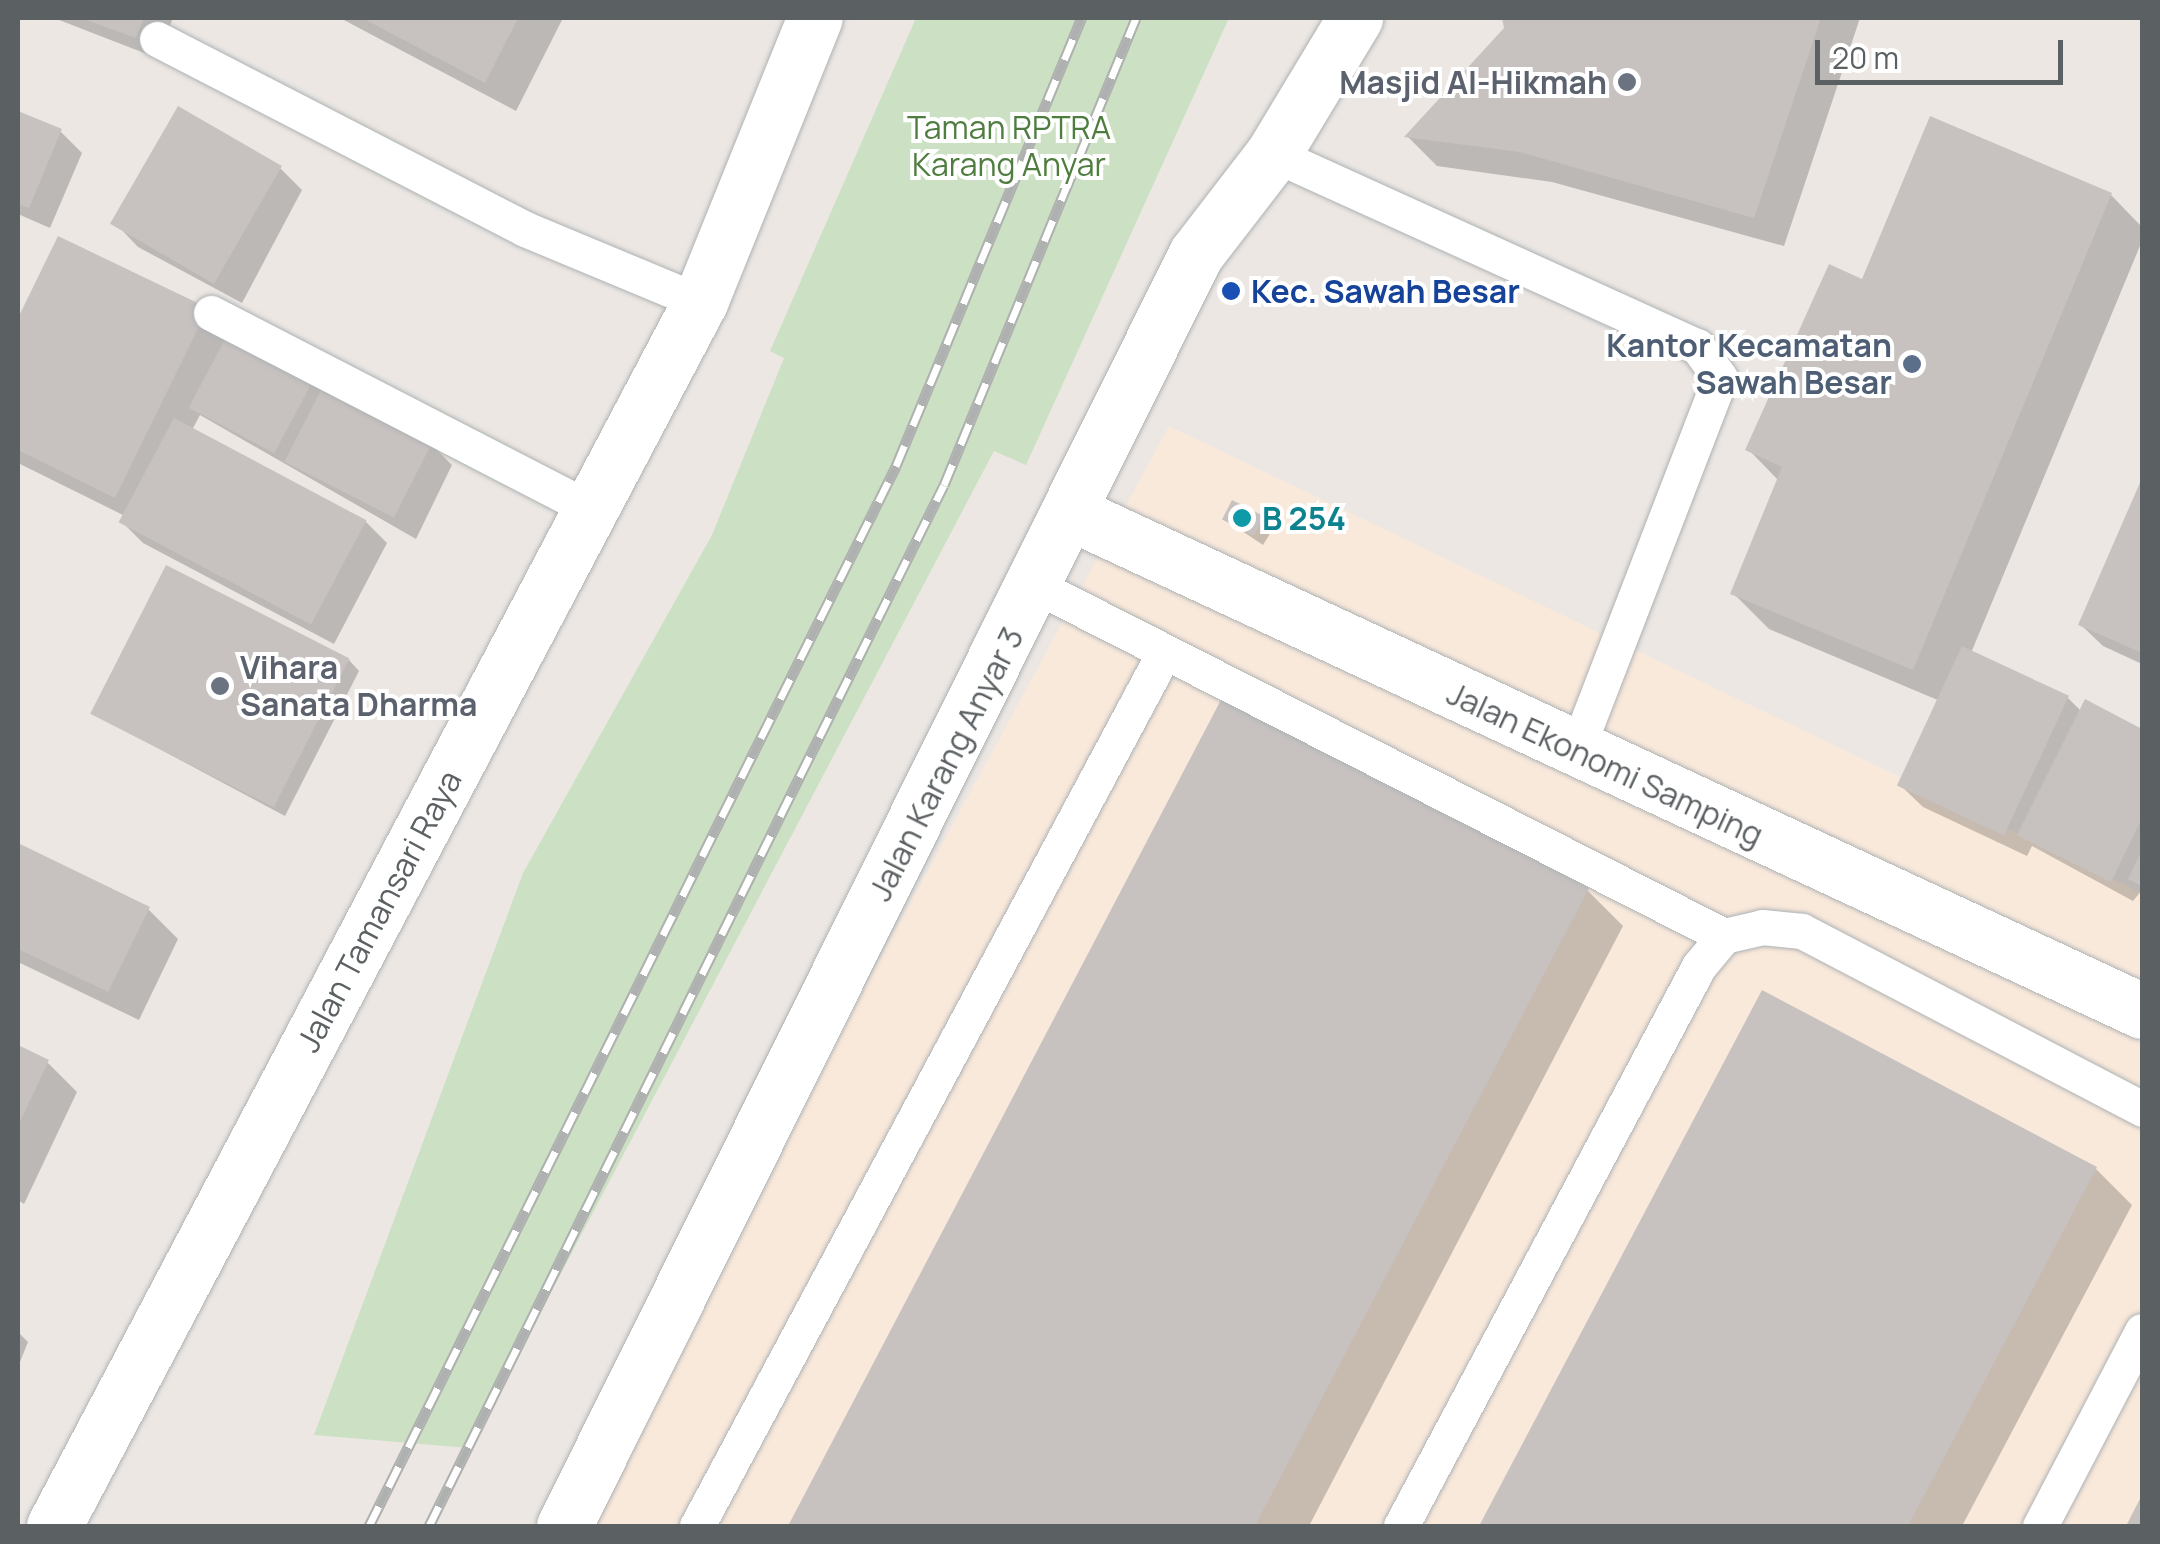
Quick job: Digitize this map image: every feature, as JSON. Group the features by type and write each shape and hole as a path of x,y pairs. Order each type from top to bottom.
{"street":[{"name":"Jalan Tamansari Raya","path":"54,1526 700,302 815,18"},
{"name":"Jalan Karang Anyar 3","path":"564,1526 1196,254 1273,154 1355,18"},
{"name":"Jalan Ekonomi Samping","path":"1069,512 1576,752 2142,1011"}],"lane":[{"path":"157,39 525,229 700,302"},
{"path":"1273,154 1697,346 1720,378 1576,752"},
{"path":"212,313 592,509"},
{"path":"1034,585 1724,936"},
{"path":"698,1526 1164,652"},
{"path":"1401,1526 1699,966 1724,936 1762,927 1802,931 2142,1110"},
{"path":"2040,1526 2142,1331"}],"shaded area":[{"path":"1169,426 2142,893 2142,1526 572,1526"}],"green space":[{"name":"Taman RPTRA Karang Anyar","path":"916,18 1229,18 1026,465 994,451 469,1448 314,1435 523,873 712,535 784,358 770,351"}],"building":[{"path":"81,18 144,18 136,38"},
{"path":"362,18 518,18 485,83"},
{"name":"Masjid Al-Hikmah","path":"1502,18 1821,18 1754,218 1520,152 1404,137 1504,28"},
{"path":"178,106 282,166 214,284 110,224"},
{"path":"18,111 62,129 29,208 18,204"},
{"name":"Kantor Kecamatan Sawah Besar","path":"1930,116 2112,193 1913,670 1730,594 1782,467 1745,450 1829,264 1862,279"},
{"path":"58,236 208,308 115,498 18,450 18,318"},
{"path":"230,330 316,376 274,453 189,408"},
{"path":"323,386 433,442 394,518 284,462"},
{"path":"174,418 366,520 311,625 119,522"},
{"path":"2142,478 2142,653 2078,625"},
{"name":"B 254","path":"1232,500 1264,516 1254,536 1222,520"},
{"name":"Vihara Sanata Dharma","path":"166,565 350,659 274,807 90,714"},
{"path":"1962,646 2069,696 2004,835 1897,786"},
{"path":"1223,696 1589,888 1255,1526 788,1526"},
{"path":"2085,699 2142,729 2142,818 2111,882 2017,835"},
{"path":"18,843 150,907 108,992 18,949"},
{"path":"2142,850 2142,886 2128,879"},
{"path":"1762,990 2097,1167 1908,1526 1479,1526"},
{"path":"18,1045 49,1060 18,1126"},
{"path":"2142,1495 2142,1526 2126,1526"}],"railway":[{"path":"369,1526 896,466 1082,18"},
{"path":"429,1526 944,485 1136,18"}],"place":[{"name":"Masjid Al-Hikmah","path":"1627,82"},
{"name":"Kec. Sawah Besar","path":"1231,291"},
{"name":"Kantor Kecamatan Sawah Besar","path":"1912,364"},
{"name":"B 254","path":"1242,518"},
{"name":"Vihara Sanata Dharma","path":"220,686"}]}
